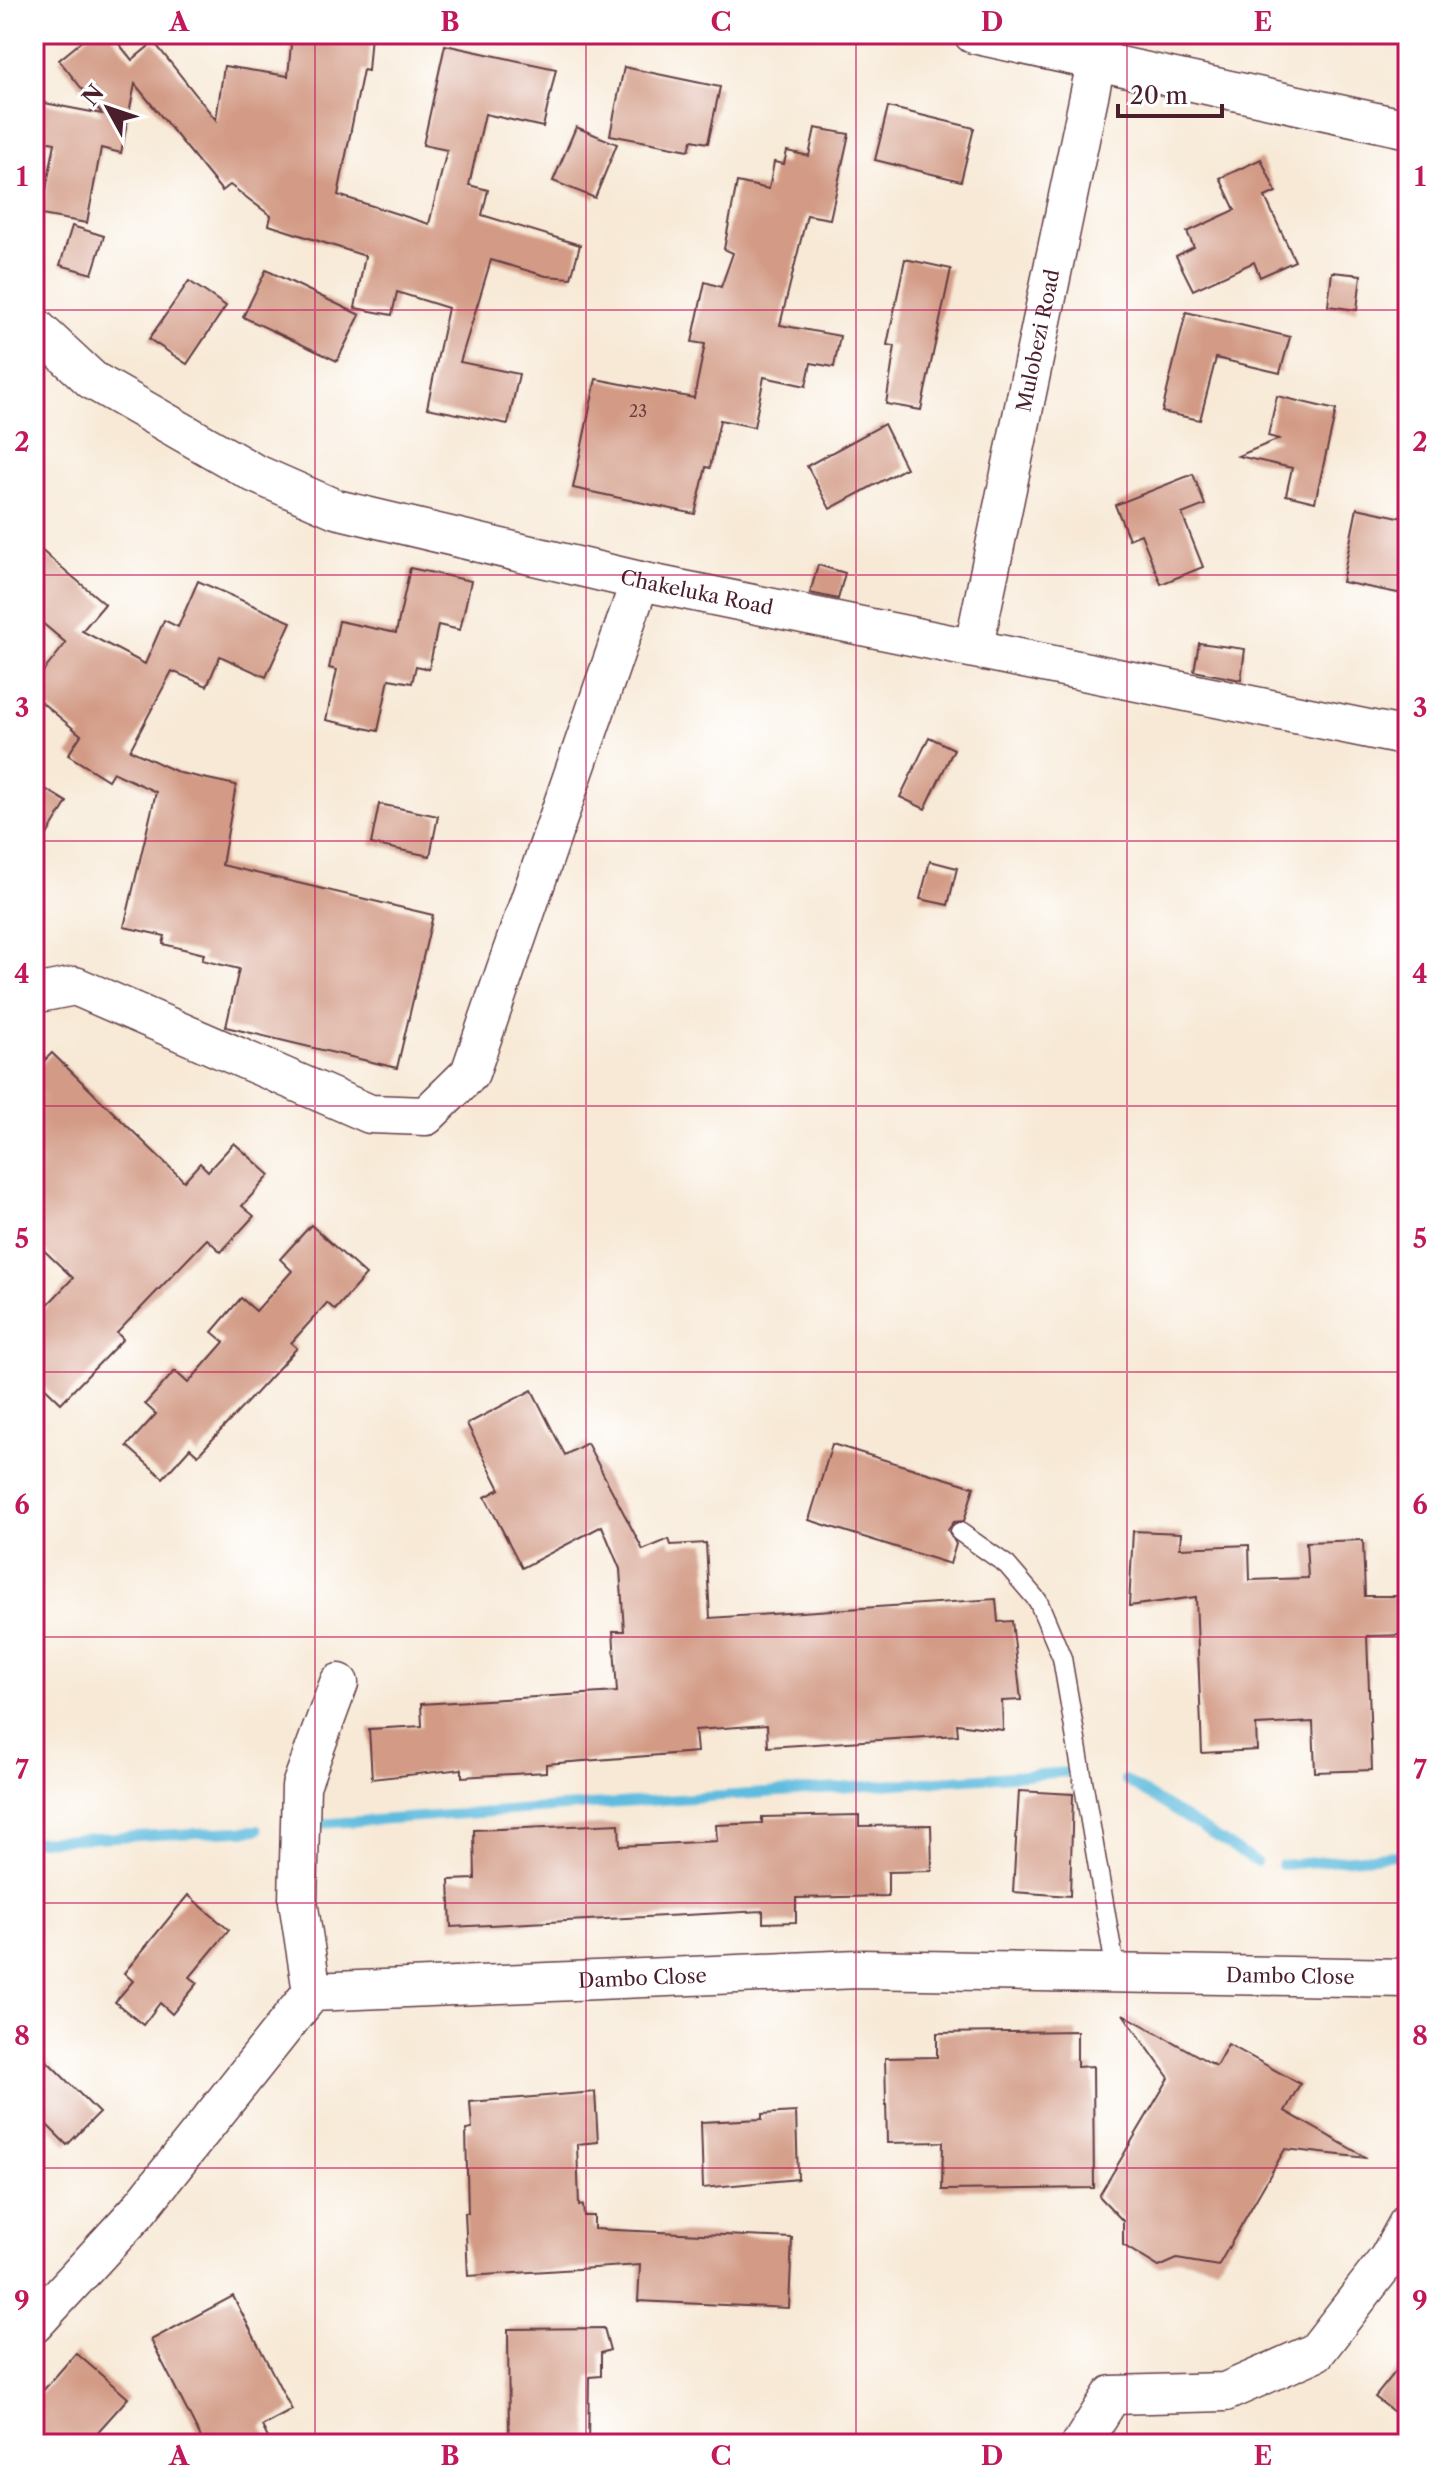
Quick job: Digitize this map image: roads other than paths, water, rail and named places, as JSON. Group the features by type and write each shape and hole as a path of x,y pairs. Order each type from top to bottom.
{"street":[{"path":"973,34 1099,48 1408,129"},
{"name":"Mulobezi Road","path":"974,646 1099,48"},
{"name":"Chakeluka Road","path":"34,326 92,380 254,473 336,509 640,581 974,646 1408,737"},
{"path":"34,994 75,986 370,1114 426,1116 470,1073 640,581"},
{"path":"34,2324 137,2212 312,1992 298,1901 301,1786 339,1683"},
{"name":"Dambo Close","path":"312,1992 858,1969 1408,1978"},
{"path":"1081,2444 1112,2395 1225,2392 1316,2352 1388,2259 1408,2223"}],"lane":[{"path":"960,1532 1007,1565 1038,1601 1062,1658 1076,1723 1116,1973"}],"waterway":[{"path":"318,1824 1069,1772"},
{"path":"1125,1780 1256,1862"},
{"path":"34,1841 258,1830"},
{"path":"1281,1865 1397,1855"}]}
